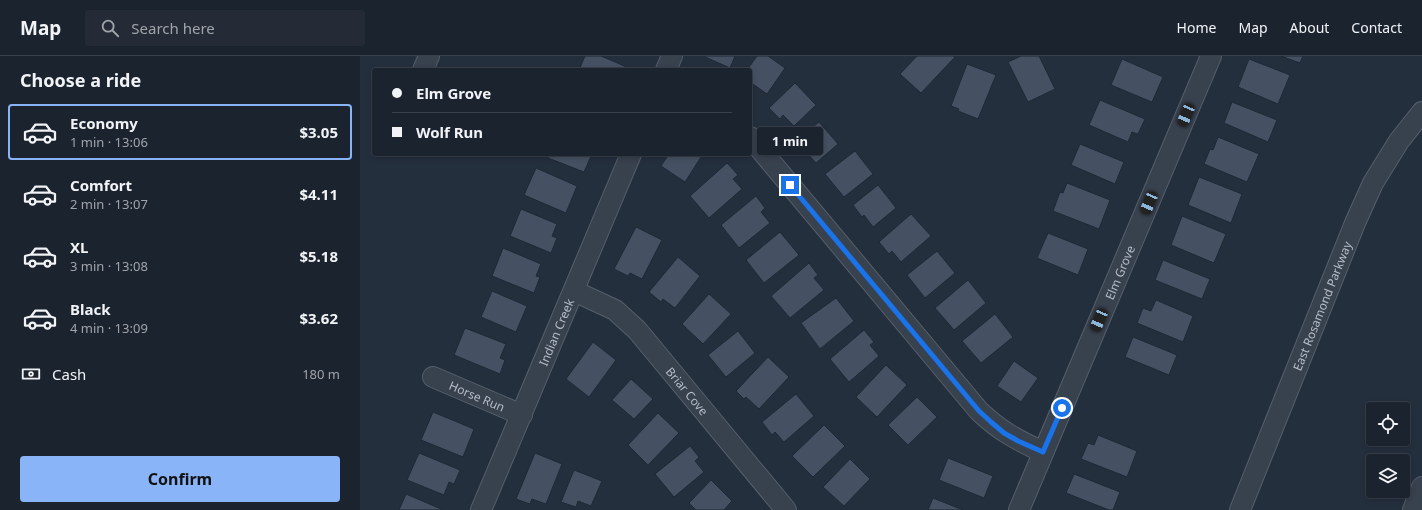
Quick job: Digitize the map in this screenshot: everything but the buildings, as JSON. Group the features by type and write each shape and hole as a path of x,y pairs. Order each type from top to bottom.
{"street":[{"path":"424,68 429,56"},
{"path":"667,68 672,56"},
{"name":"Elm Grove","path":"1019,510 1211,56"},
{"name":"East Rosamond Parkway","path":"1240,510 1355,223 1370,190 1399,141 1422,112"},
{"path":"752,139 979,411 1004,433 1043,452"},
{"name":"Indian Creek","path":"481,510 630,156"},
{"name":"Briar Cove","path":"574,291 614,310 637,330 786,510"},
{"name":"Horse Run","path":"433,377 522,415"},
{"path":"1413,510 1422,487"}],"route":[{"path":"790,185 958,387 979,411 1004,433 1043,452 1062,408"}]}
